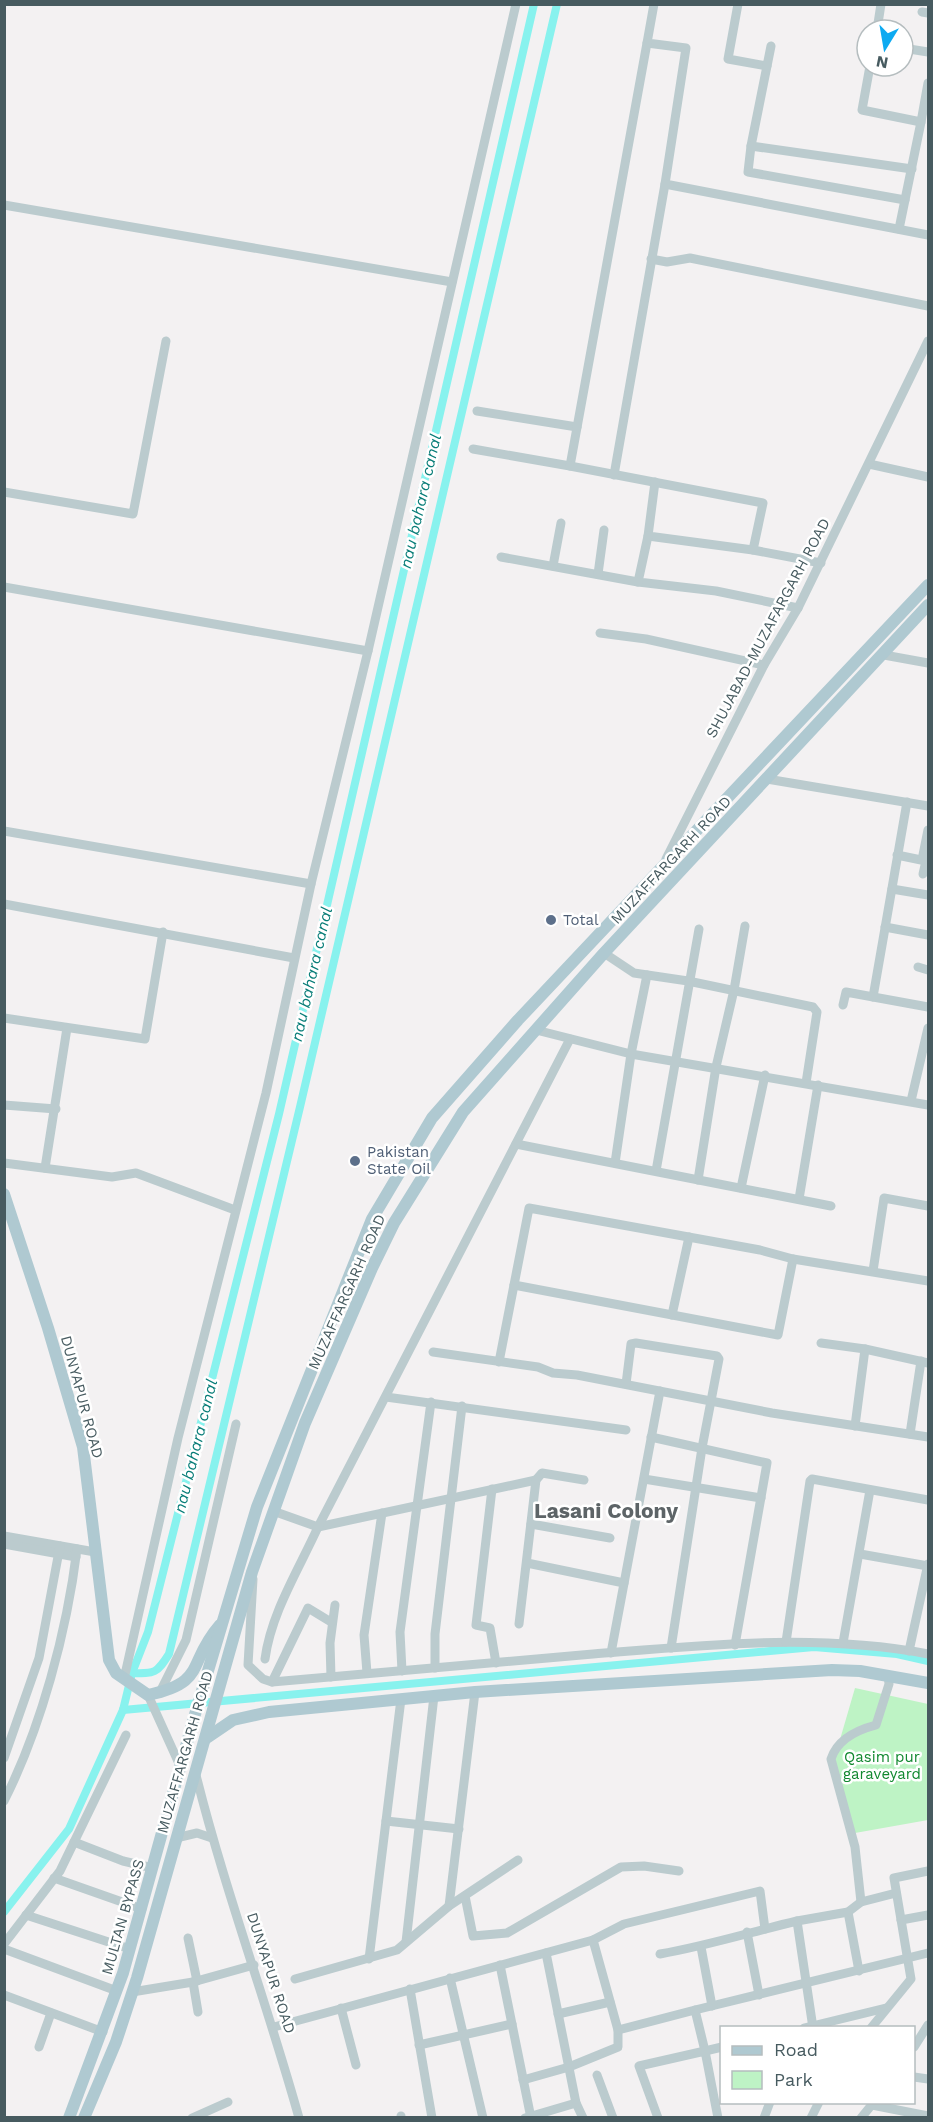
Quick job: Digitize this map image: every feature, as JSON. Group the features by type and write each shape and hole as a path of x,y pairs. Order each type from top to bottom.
{"main road":[{"name":"MUZAFFARGARH ROAD","path":"193,1721 257,1507 306,1382 372,1219 432,1118 518,1020 663,863 928,585"},
{"name":"MUZAFFARGARH ROAD","path":"84,2118 117,2042 137,1978 252,1572 273,1511 321,1387 393,1223 463,1112 604,953 884,655 928,605"},
{"name":"DUNYAPUR ROAD","path":"4,1194 48,1328 83,1447 109,1660 116,1673 124,1679"},
{"path":"306,1382 321,1387"},
{"path":"124,1679 150,1695 186,1682 194,1671 205,1642 223,1621"},
{"path":"204,1740 233,1720 260,1714 475,1692 822,1671 860,1671 928,1683"},
{"name":"MULTAN BYPASS","path":"69,2118 123,1974 193,1721"},
{"path":"123,1974 137,1978"}],"street":[{"path":"124,1679 178,1438 266,1093 294,958 368,651 516,4"},
{"path":"570,466 654,4"},
{"path":"738,4 728,59 767,66"},
{"path":"614,475 665,184 686,48 647,43"},
{"path":"771,46 748,172 904,200"},
{"path":"868,78 862,110 921,123"},
{"path":"899,229 928,82"},
{"path":"751,146 912,169"},
{"path":"665,184 928,235"},
{"path":"4,205 452,282"},
{"path":"651,259 667,262 690,258 928,306"},
{"path":"4,492 133,514 166,341"},
{"name":"SHUJABAD-MUZAFARGARH ROAD","path":"663,863 764,665 798,608 821,563 925,357 928,341"},
{"path":"477,411 577,428"},
{"path":"473,449 763,502 753,550"},
{"path":"869,464 928,477"},
{"path":"638,582 648,536 655,482"},
{"path":"553,566 561,523"},
{"path":"598,574 604,530"},
{"path":"648,536 753,550 821,563"},
{"path":"501,557 638,582 716,591 798,608"},
{"path":"4,587 368,651"},
{"path":"600,633 646,639 764,665"},
{"path":"884,655 928,663"},
{"path":"767,779 928,806"},
{"path":"873,997 907,802"},
{"path":"922,860 928,830"},
{"path":"4,831 311,884"},
{"path":"897,855 926,861 923,874"},
{"path":"892,889 928,895"},
{"path":"4,904 294,958"},
{"path":"698,1180 716,1067 734,990 744,926"},
{"path":"885,927 928,935"},
{"path":"656,1171 699,929"},
{"path":"4,1017 145,1039 163,932"},
{"path":"604,953 634,973 688,981 813,1007 817,1012 806,1083"},
{"path":"918,967 928,969"},
{"path":"615,1163 631,1054 647,975"},
{"path":"843,1005 846,992 928,1007"},
{"path":"45,1168 67,1028"},
{"path":"911,1101 928,1028"},
{"path":"536,1030 631,1054 765,1075 928,1105"},
{"path":"265,1659 267,1645 281,1608 318,1527 570,1039"},
{"path":"741,1188 765,1075"},
{"path":"799,1199 818,1085"},
{"path":"4,1105 56,1109"},
{"path":"516,1144 831,1206"},
{"path":"4,1163 112,1176 136,1173 235,1210"},
{"path":"873,1271 884,1198 928,1206"},
{"path":"499,1362 529,1208 689,1237 793,1259 928,1281"},
{"path":"672,1315 689,1237"},
{"path":"514,1285 778,1335 793,1259"},
{"path":"821,1343 865,1349 925,1362 910,1434"},
{"path":"626,1384 631,1344 717,1356 719,1359 702,1448 671,1648"},
{"path":"855,1426 865,1349"},
{"path":"433,1352 928,1437"},
{"path":"611,1653 660,1391"},
{"path":"386,1397 626,1430"},
{"path":"402,1671 400,1632 431,1402"},
{"path":"435,1668 435,1634 462,1406"},
{"path":"181,1768 150,1695 186,1640 236,1424"},
{"path":"651,1437 767,1463 735,1645"},
{"path":"519,1624 536,1480 542,1473 584,1480"},
{"path":"644,1479 761,1498"},
{"path":"786,1642 812,1479 928,1500"},
{"path":"273,1511 318,1527 536,1480"},
{"path":"492,1489 476,1625 490,1628 496,1663"},
{"path":"843,1643 870,1490"},
{"path":"367,1674 364,1635 382,1513"},
{"path":"531,1524 610,1538"},
{"path":"4,1536 60,1550"},
{"path":"4,1544 77,1553 95,1552"},
{"path":"4,1758 39,1658 60,1550"},
{"path":"4,1801 17,1776 53,1668 77,1553"},
{"path":"860,1554 928,1565 909,1651"},
{"path":"527,1563 624,1583"},
{"path":"252,1572 249,1665 263,1678 272,1682 671,1648 786,1642 843,1643 928,1654"},
{"path":"331,1677 331,1622 335,1605"},
{"path":"272,1682 308,1608 331,1622"},
{"path":"861,1902 855,1846 831,1759 835,1748 860,1729 876,1725 889,1684 888,1675"},
{"path":"449,1906 475,1692"},
{"path":"406,1942 434,1696"},
{"path":"369,1959 401,1699"},
{"path":"4,1944 54,1878 126,1735"},
{"name":"DUNYAPUR ROAD","path":"195,1773 212,1838 274,2027 299,2118"},
{"path":"386,1821 459,1829"},
{"path":"177,1838 196,1833 212,1838"},
{"path":"74,1842 123,1861 153,1868"},
{"path":"295,1979 397,1950 449,1906 518,1860"},
{"path":"465,1896 473,1936 507,1933 621,1867 644,1866 680,1871"},
{"path":"872,2026 911,1979 894,1878 928,1871"},
{"path":"54,1878 142,1908"},
{"path":"274,2027 593,1940 624,1924 760,1892 765,1929"},
{"path":"660,1954 701,1947 747,1932 848,1912 861,1902 896,1893"},
{"path":"848,1912 859,1971"},
{"path":"26,1915 130,1949"},
{"path":"901,1920 928,1915"},
{"path":"797,1921 810,2026"},
{"path":"747,1932 759,1995"},
{"path":"188,1938 198,2012"},
{"path":"523,2080 568,2067 618,2047 618,2030 593,1940"},
{"path":"701,1947 712,2006"},
{"path":"4,1949 117,1991"},
{"path":"546,1953 576,2103 583,2118"},
{"path":"618,2030 928,1953"},
{"path":"132,1992 195,1981 254,1965"},
{"path":"500,1965 529,2117 576,2103"},
{"path":"450,1978 483,2118"},
{"path":"410,1989 432,2118"},
{"path":"4,1995 103,2032"},
{"path":"558,2014 610,2002"},
{"path":"341,2008 356,2065"},
{"path":"814,2026 886,2008"},
{"path":"695,2010 718,2118"},
{"path":"39,2048 51,2013"},
{"path":"420,2044 512,2024"},
{"path":"915,2046 927,2030"},
{"path":"658,2118 639,2066 720,2047"},
{"path":"597,2075 614,2118"},
{"path":"192,2118 228,2102"},
{"path":"764,2118 770,2104"},
{"path":"811,2118 818,2104"},
{"path":"861,2118 873,2104 928,2116"}],"green space":[{"name":"Qasim pur garaveyard","path":"855,1688 928,1704 928,1820 855,1833 832,1767"}],"waterway":[{"name":"nau bahara canal","path":"4,1912 69,1829 123,1710 132,1673 148,1632 279,1114 534,4"},
{"path":"132,1673 155,1671 169,1654 300,1107 557,4"},
{"path":"123,1710 814,1647 897,1654 928,1661"}],"place":[{"name":"Total","path":"551,920"},
{"name":"Pakistan State Oil","path":"355,1161"}],"district":[{"name":"Lasani Colony","path":"606,1511"}]}
